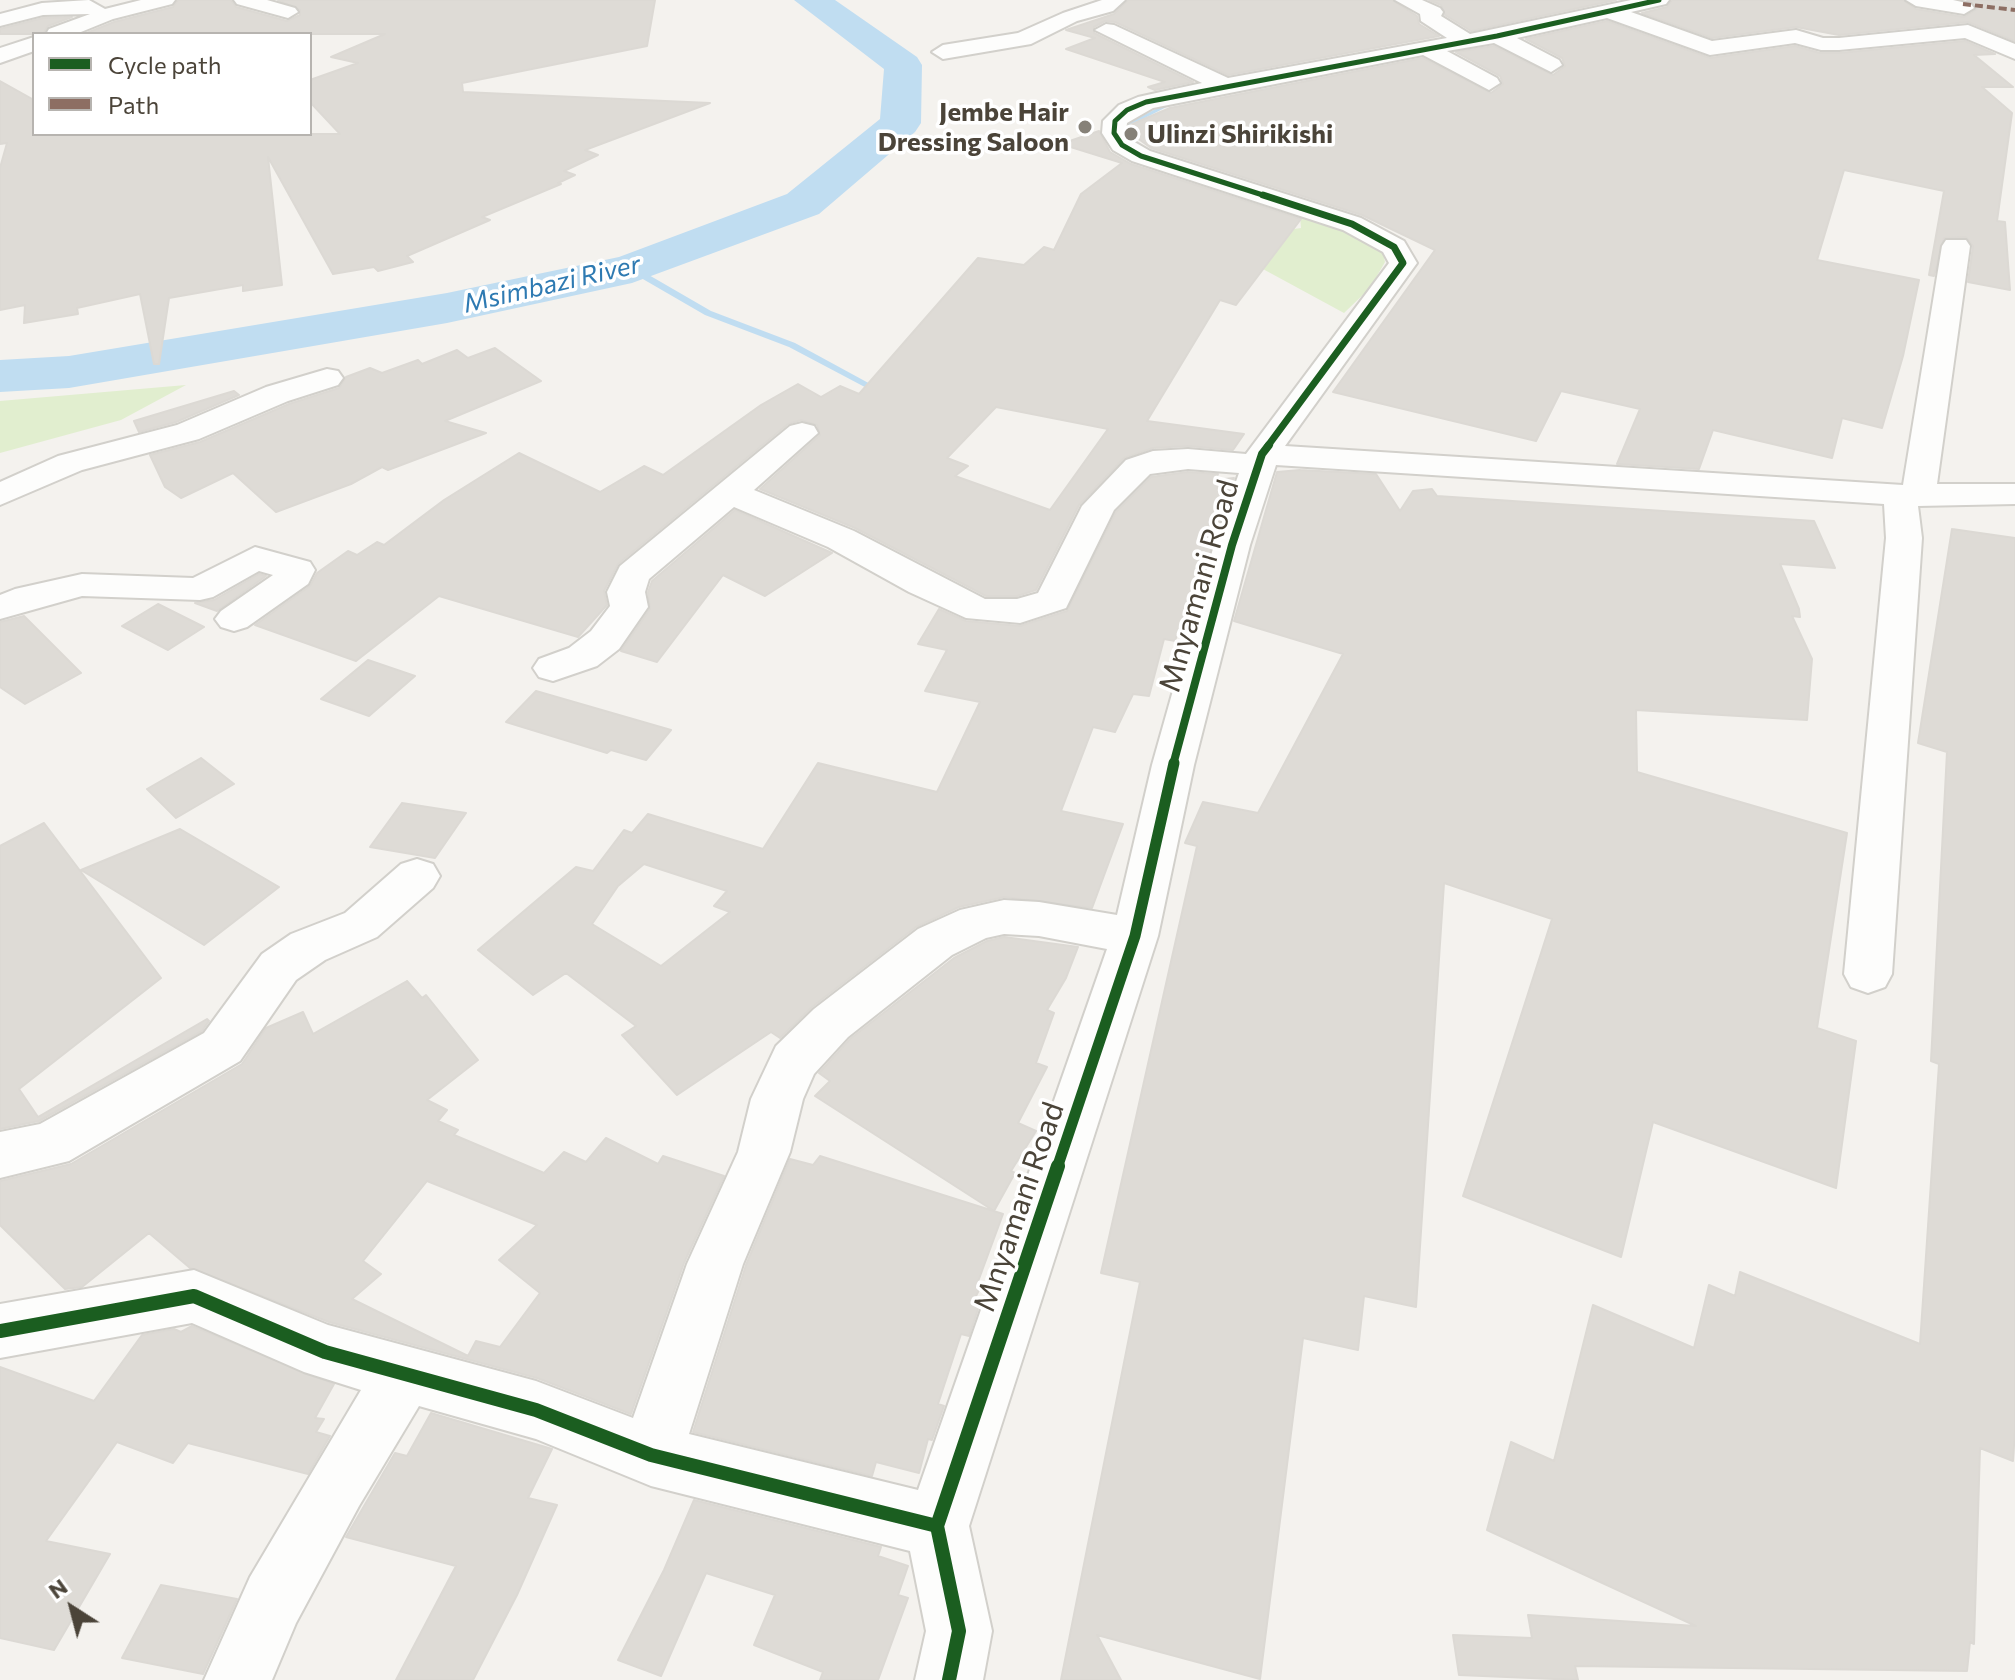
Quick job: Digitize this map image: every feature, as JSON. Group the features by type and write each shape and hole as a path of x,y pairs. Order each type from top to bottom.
{"street":[{"path":"62,32 106,15 165,0"},
{"path":"244,0 288,12"},
{"path":"943,52 1023,39 1070,17 1106,7 1115,0"},
{"path":"1405,0 1433,12 1428,17 1551,65"},
{"name":"Mnyamani Road","path":"937,1526 1135,936 1173,765 1232,545 1260,459 1403,263 1394,247 1376,235 1317,210 1141,156 1122,145 1114,133 1115,121 1127,110 1146,102 1482,39 1579,12 1659,0"},
{"path":"1916,0 1964,4 1968,31"},
{"path":"3,12 88,6 106,15"},
{"path":"1579,12 1710,48 1796,36 1821,44 1839,44 1968,31 2015,52"},
{"path":"1106,30 1224,85"},
{"path":"0,56 32,44"},
{"path":"1427,49 1489,83"},
{"path":"1868,974 1909,496 1956,246"},
{"path":"0,495 70,463 188,432 277,394 327,378"},
{"path":"553,668 583,657 605,640 629,607 626,592 633,574 733,494 802,433"},
{"path":"733,494 841,539 922,584 979,610 1020,611 1053,600 1099,506 1138,467 1153,461 1260,459 1909,496 2015,494"},
{"path":"0,608 28,597 82,585 200,589 255,558 297,570 295,576 234,619"},
{"path":"0,1155 50,1145 222,1047 279,967 308,947 361,925 417,876"},
{"path":"651,1455 715,1264 764,1152 777,1099 794,1061 831,1023 935,942 976,922 1004,917 1039,919 1135,936"},
{"path":"0,1331 194,1296 325,1352 536,1410 651,1455 937,1526 959,1631 949,1680"},
{"path":"238,1680 280,1587 337,1484 405,1374"}],"green space":[{"path":"1317,216 1381,245 1385,262 1370,288 1344,313 1250,262 1280,231 1301,228 1300,217"},
{"path":"186,385 121,420 0,453 0,401"}],"building":[{"path":"178,0 231,0 236,7 287,21 300,15 300,10 278,0 655,0 647,46 462,83 463,92 710,103 585,150 598,155 564,171 575,175 558,183 561,184 482,217 490,220 407,256 413,262 378,271 374,267 333,274 268,157 282,285 243,291 243,285 169,298 159,364 154,364 140,294 77,308 78,314 24,323 25,305 0,310 0,168 7,143 0,144 0,81 32,99 32,136 340,134 312,104 312,79 358,63 331,57 385,34 89,32 114,22 173,7"},
{"path":"1128,0 1392,0 1417,16 1419,24 1439,36 1228,75 1115,22 1105,21 1094,27 1094,33 1193,82 1155,90 1148,87 1165,82 1066,49 1095,38 1066,30 1114,14"},
{"path":"1429,0 1616,0 1471,31 1445,15 1441,5"},
{"path":"1672,0 1903,0 1916,9 1964,17 1977,9 1967,0 2015,0 2015,41 1968,22 1839,35 1796,27 1712,38 1642,13 1667,7"},
{"path":"72,17 48,26 44,32 0,34 0,29 43,18"},
{"path":"1607,21 1710,58 1795,46 1820,53 1839,53 1965,41 1995,54 1974,55 2013,87 1982,87 2012,113 1997,221 2005,222 2010,290 1968,282 1973,246 1966,237 1944,238 1934,276 1929,275 1944,191 1844,170 1817,260 1919,280 1903,356 1882,428 1842,418 1832,458 1713,430 1699,469 1617,464 1640,409 1561,391 1536,441 1333,392 1435,250 1362,215 1151,148 1129,132 1130,125 1170,108 1423,58 1491,93 1503,84 1500,76 1456,52 1494,46 1553,75 1565,66 1562,58 1526,39"},
{"path":"1099,131 1110,152 1131,164 1301,219 1236,305 1220,300 1147,421 1244,434 1233,450 1188,446 1153,448 1124,458 1079,505 1036,590 1017,596 986,596 855,528 760,489 820,435 817,425 801,420 788,424 618,564 604,591 607,605 578,637 439,596 356,661 255,625 310,586 317,573 348,551 357,555 377,542 384,545 444,500 519,453 600,492 644,466 663,475 761,405 798,384 821,397 840,386 859,394 978,258 1024,265 1044,247 1054,250 1081,194 1122,163 1061,144","holes":["996,407 1108,429 1050,510 955,476 968,466 947,458"]},
{"path":"495,348 541,381 445,421 486,433 388,470 382,467 351,484 276,512 233,473 181,498 165,487 150,455 200,442 289,404 339,388 346,377 370,368 382,373 418,360 422,364 457,350 468,358"},
{"path":"234,391 239,395 176,422 139,432 134,421"},
{"path":"1300,470 1376,474 1400,511 1413,491 1432,489 1437,496 1814,521 1835,568 1780,564 1799,609 1800,617 1792,616 1812,659 1807,720 1636,710 1637,772 1847,833 1817,1028 1856,1041 1836,1188 1653,1122 1621,1257 1463,1196 1552,919 1444,883 1416,1307 1364,1296 1358,1350 1303,1338 1260,1679 1097,1635 1121,1680 1061,1680 1140,1282 1101,1273 1197,846 1185,843 1203,802 1258,813 1343,654 1234,621 1277,472"},
{"path":"1188,472 1218,474 1215,480 1234,478 1193,609 1186,607 1175,641 1164,639 1149,696 1133,694 1115,732 1093,727 1061,811 1123,824 1092,908 1004,897 959,907 916,927 812,1007 780,1038 771,1032 677,1095 622,1035 636,1026 566,973 533,995 478,950 576,867 593,871 624,830 632,833 648,814 763,849 818,763 937,792 980,702 925,691 947,650 918,644 939,609 966,621 1020,626 1067,611 1116,512 1151,477","holes":["644,864 727,891 714,906 730,912 661,966 592,924 618,886"]},
{"path":"735,510 832,553 765,596 723,575 657,662 621,651 650,609 648,592 652,581"},
{"path":"1952,529 2015,538 2015,1431 2013,1461 1980,1448 1974,1644 1970,1642 1967,1671 1575,1666 1578,1680 1459,1675 1453,1635 1532,1638 1528,1615 1696,1626 1487,1530 1511,1442 1554,1461 1593,1305 1694,1348 1709,1285 1735,1296 1740,1272 1920,1344 1939,1064 1931,1061 1947,752 1918,743"},
{"path":"259,574 266,576 217,611 195,603 214,600"},
{"path":"158,604 204,627 168,650 122,626"},
{"path":"24,616 81,673 25,704 0,687 0,622"},
{"path":"368,660 415,676 369,716 321,699"},
{"path":"536,691 671,730 646,760 611,750 607,753 506,722"},
{"path":"201,758 234,784 176,818 147,789"},
{"path":"402,803 466,813 435,858 370,847"},
{"path":"44,823 161,978 19,1089 38,1117 207,1019 209,1021 202,1031 39,1121 0,1129 0,846"},
{"path":"180,829 279,887 204,945 81,870"},
{"path":"1004,937 1078,947 1066,978 1047,1010 1054,1013 1036,1063 1047,1067 1018,1123 1036,1131 1011,1171 1015,1173 994,1211 815,1096 830,1081 819,1073 850,1039 954,958 987,941"},
{"path":"407,981 422,998 426,995 478,1060 427,1100 447,1110 438,1121 458,1130 454,1135 544,1173 564,1152 586,1162 606,1138 658,1164 663,1156 724,1176 684,1263 631,1414 537,1378 329,1322 190,1268 149,1233 82,1287 65,1289 0,1225 0,1181 71,1164 242,1064 266,1028 303,1012 313,1034","holes":["427,1181 537,1225 499,1260 540,1293 500,1347 476,1341 468,1356 352,1299 381,1274 363,1261"]},
{"path":"820,1156 1003,1214 976,1287 980,1288 975,1298 981,1300 969,1336 961,1334 938,1404 944,1406 932,1440 928,1439 919,1473 876,1462 872,1476 693,1432 746,1265 790,1159 813,1165"},
{"path":"192,1326 334,1384 315,1418 324,1419 316,1432 330,1436 308,1474 188,1443 173,1463 117,1442 46,1541 110,1554 54,1650 0,1638 0,1367 94,1401 142,1335 174,1329 181,1332"},
{"path":"431,1413 552,1449 528,1498 557,1505 517,1595 473,1680 396,1680 456,1566 346,1537 395,1453 407,1456"},
{"path":"694,1500 881,1547 878,1556 908,1566 898,1595 908,1598 878,1680 820,1680 823,1672 754,1645 775,1595 706,1573 661,1676 618,1660 664,1570"},
{"path":"161,1585 237,1599 203,1674 122,1658"}],"waterway":[{"name":"Msimbazi River","path":"0,376 69,372 447,308 632,269 803,204 900,123 903,65 812,0"},
{"path":"1124,127 1173,102"},
{"path":"632,269 708,313 792,345 881,392"}],"marked path":[{"path":"1963,4 2015,10"}],"cycle path":[{"path":"949,1680 959,1631 937,1526 1135,936 1173,765 1232,545 1262,454 1403,263 1394,247 1352,224 1141,156 1122,145 1114,133 1115,121 1127,110 1146,102 1296,71 1497,36 1659,0"},
{"path":"0,1331 194,1296 325,1352 536,1410 651,1455 937,1526"}],"place":[{"name":"Jembe Hair Dressing Saloon","path":"1085,127"},
{"name":"Ulinzi Shirikishi","path":"1131,134"}]}
